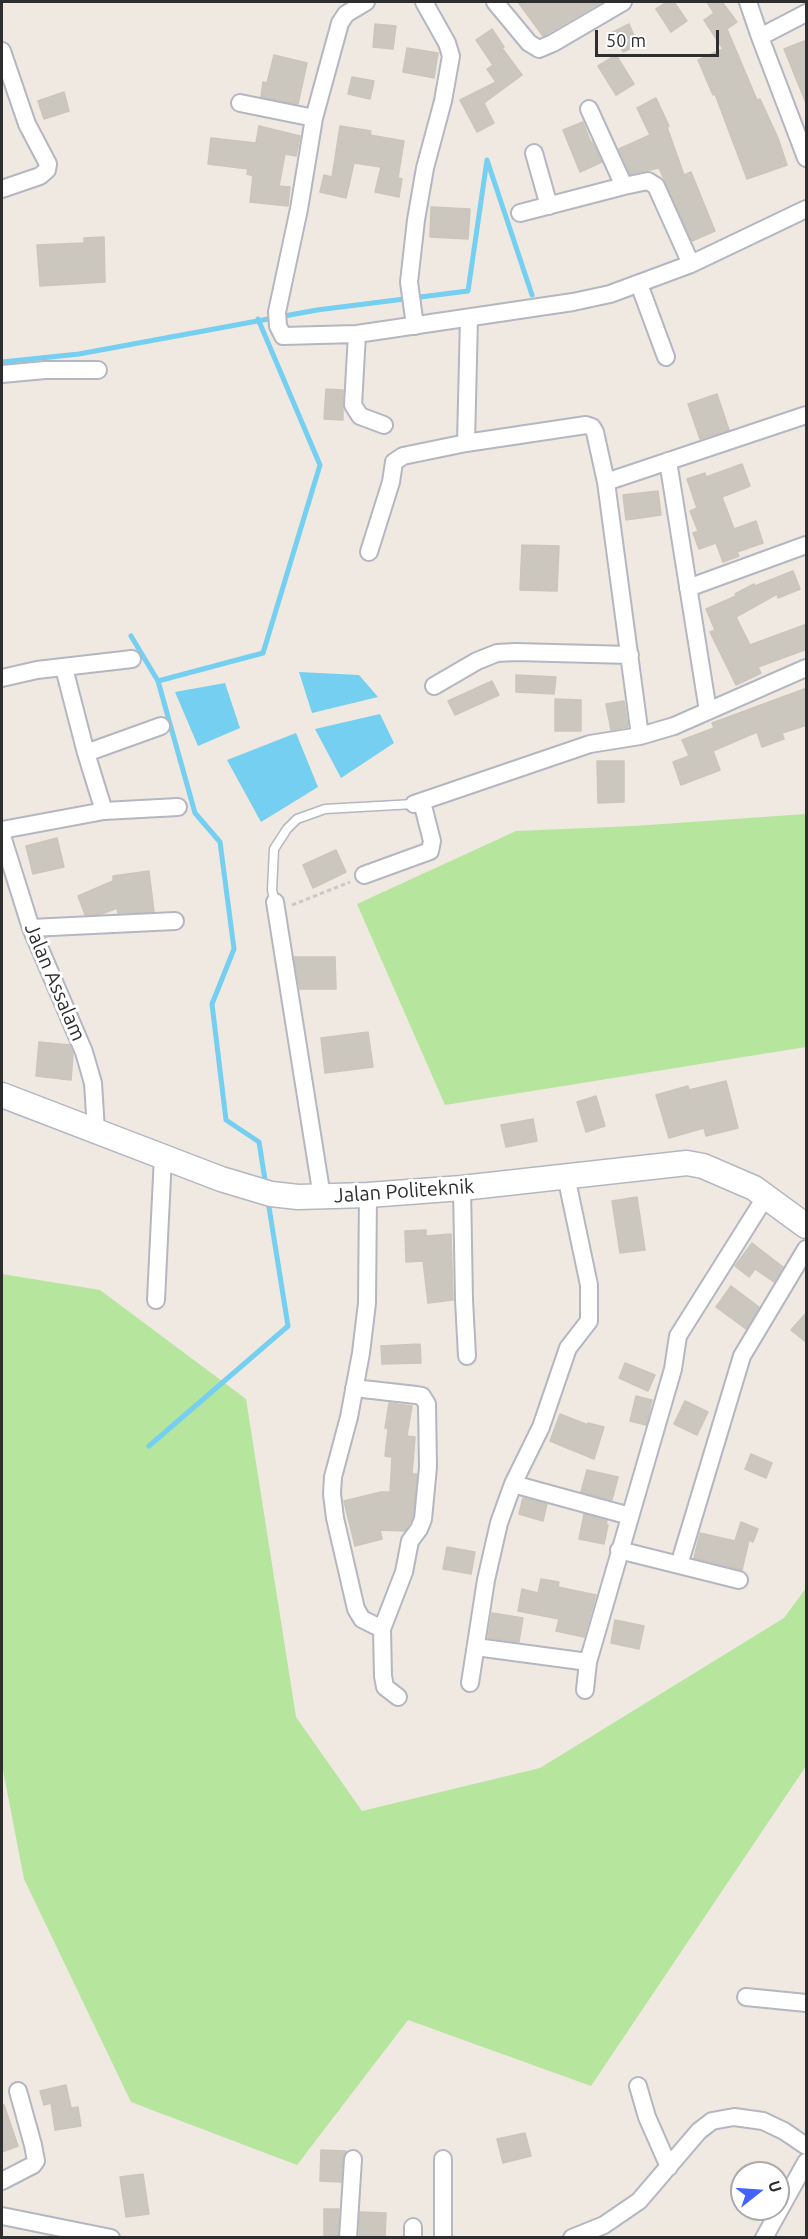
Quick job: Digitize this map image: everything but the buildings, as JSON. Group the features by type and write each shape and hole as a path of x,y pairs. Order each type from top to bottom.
{"street":[{"path":"366,2 346,14 340,22 314,118 277,319 281,334 286,336 357,334 413,318 469,318 610,294 691,264 807,208"},
{"path":"413,318 409,294 416,220 425,168 443,101 451,56 447,43 424,2"},
{"path":"495,2 529,43 539,49 623,2"},
{"path":"748,2 807,158"},
{"path":"760,37 807,14"},
{"path":"2,51 27,124 48,164 47,170 40,176 2,189"},
{"path":"240,103 314,118"},
{"path":"589,109 624,186"},
{"path":"534,153 549,206"},
{"path":"520,213 624,186 646,181 653,182 691,264"},
{"path":"639,284 666,357"},
{"path":"466,443 469,318"},
{"path":"357,334 353,405 360,416 384,425"},
{"path":"2,374 45,370 98,370"},
{"path":"606,482 807,415"},
{"path":"369,552 396,460 422,451 466,443 586,424 592,427 606,482 640,736"},
{"path":"668,461 708,711"},
{"path":"688,588 807,544"},
{"path":"434,686 477,661 497,653 515,651 630,655"},
{"path":"2,678 15,674 132,659"},
{"path":"64,668 104,811"},
{"path":"364,875 430,851 432,841 418,803 590,744 640,736 674,726 807,668"},
{"path":"86,753 161,726"},
{"path":"2,830 104,811 178,807"},
{"name":"Jalan Assalam","path":"2,836 31,928 84,1052 93,1083 96,1130"},
{"path":"275,907 322,1197"},
{"path":"31,928 175,921"},
{"name":"Jalan Politeknik","path":"2,1095 221,1179 268,1193 298,1197 368,1195 462,1188 687,1163 703,1166 735,1179 766,1196 807,1226"},
{"path":"156,1300 163,1156"},
{"path":"470,1683 486,1580 499,1523 513,1484 542,1427 568,1348 589,1321 589,1285 566,1176"},
{"path":"462,1188 467,1356"},
{"path":"368,1195 367,1303 354,1388 333,1477 332,1494 334,1518 356,1609 362,1619 382,1629"},
{"path":"585,1690 588,1662 673,1369 679,1331 766,1196"},
{"path":"680,1565 742,1356 807,1249"},
{"path":"354,1388 422,1396 427,1404 428,1467 423,1519 410,1541 404,1572 382,1629 385,1687 398,1697"},
{"path":"513,1484 630,1516"},
{"path":"620,1550 739,1580"},
{"path":"476,1647 588,1662"},
{"path":"746,1997 807,2003"},
{"path":"638,2086 647,2117 669,2167"},
{"path":"2,2181 33,2166 36,2161 18,2091"},
{"path":"572,2238 604,2225 639,2201 699,2131 712,2121 734,2117 763,2121 807,2146"},
{"path":"348,2238 353,2159"},
{"path":"443,2159 443,2238"},
{"path":"764,2238 807,2162"},
{"path":"2,2216 111,2238"}],"lane":[{"path":"275,907 272,879 274,849 287,829 297,819 325,809 418,803"}],"path":[{"path":"275,907 312,899 364,875"}],"green space":[{"path":"806,814 806,1047 445,1105 357,904 516,831 634,826"},
{"path":"2,1274 100,1290 246,1399 296,1717 362,1811 540,1768 784,1618 806,1588 806,1766 591,2086 408,2020 297,2165 131,2102 24,1879 2,1765"}],"water":[{"path":"299,672 359,675 378,697 312,713"},
{"path":"225,683 240,728 198,746 175,692"},
{"path":"380,714 394,743 341,778 315,729"},
{"path":"296,733 318,787 261,822 227,760"}],"waterway":[{"path":"2,362 79,354 317,310 468,291 487,160 532,295"},
{"path":"158,681 263,653 320,465 258,319"},
{"path":"131,636 158,681 195,813 220,842 234,949 212,1004 226,1120 259,1142 266,1186"},
{"path":"149,1446 288,1326 268,1201"}]}
